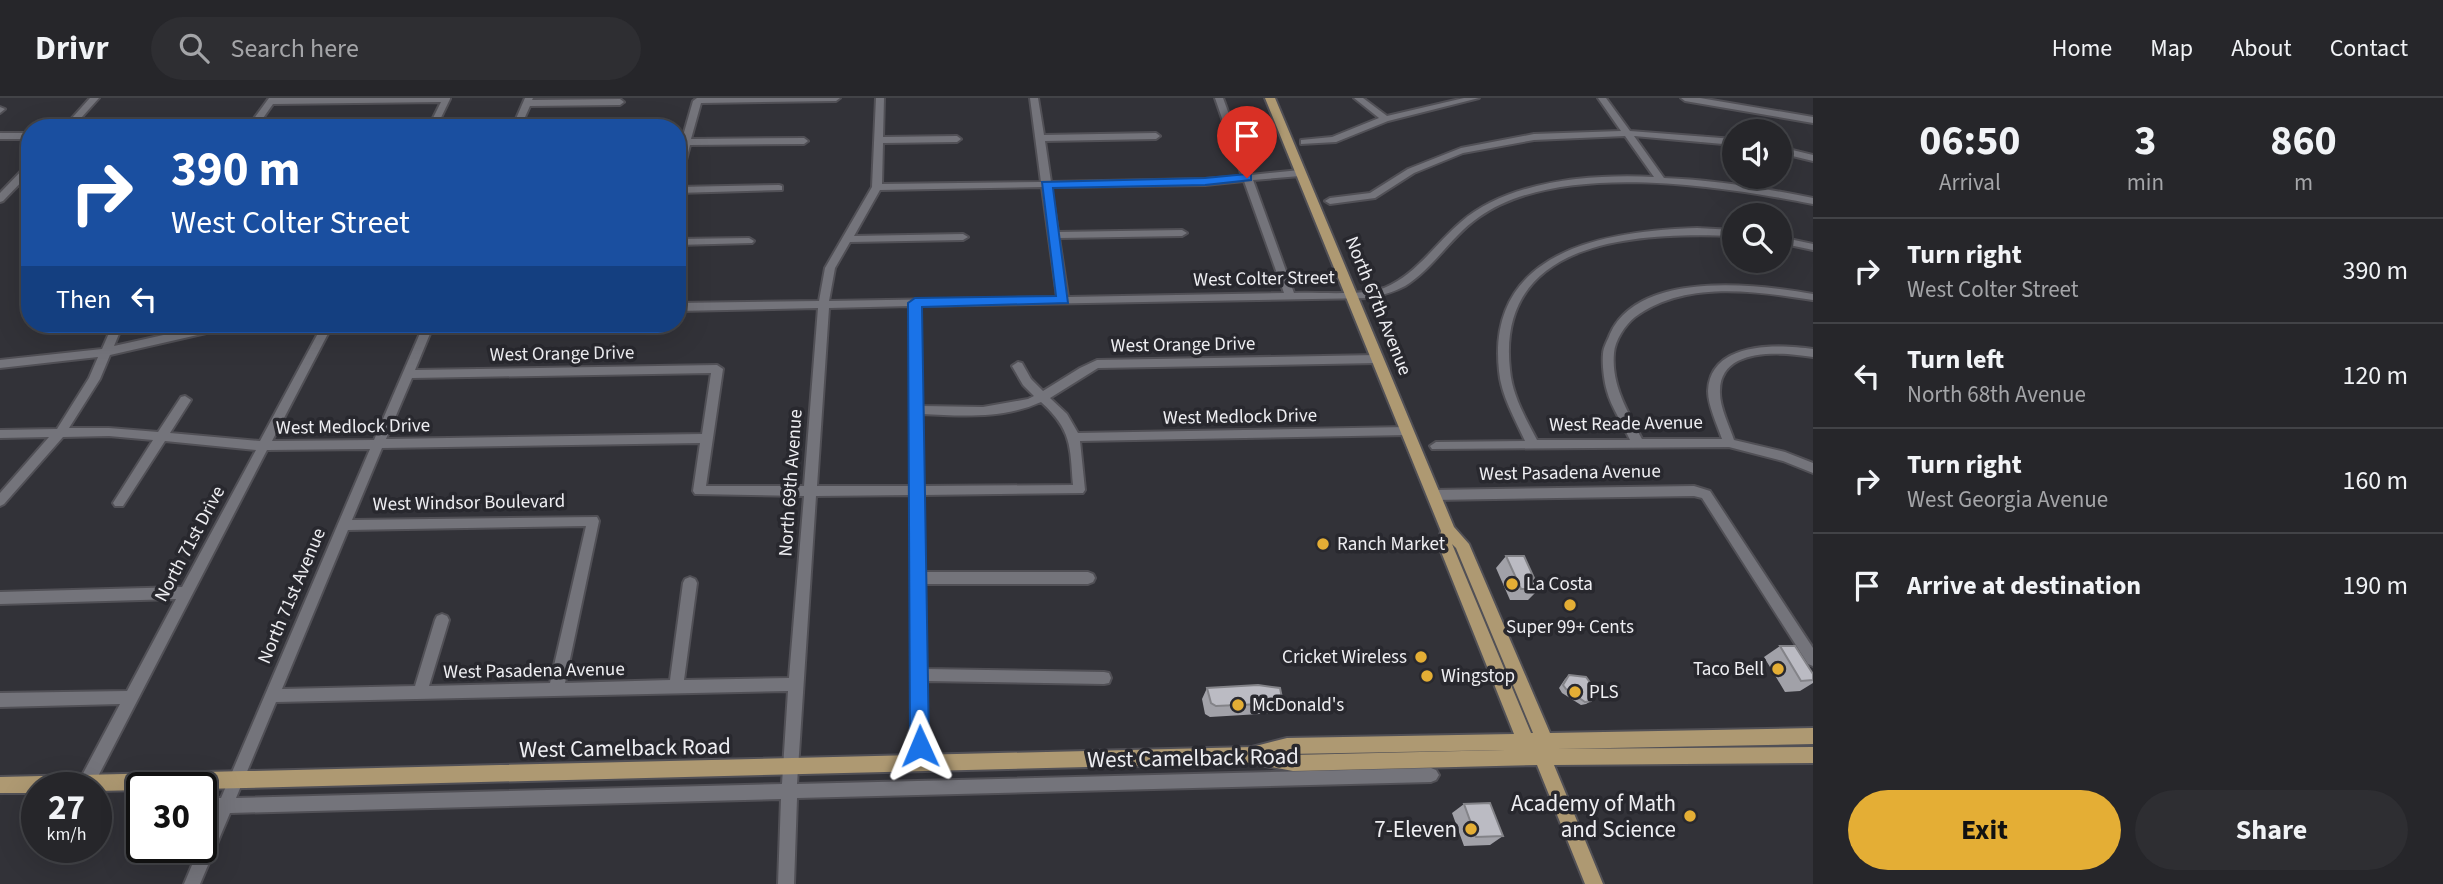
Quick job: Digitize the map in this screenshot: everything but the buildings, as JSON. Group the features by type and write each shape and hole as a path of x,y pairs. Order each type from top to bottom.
{"main road":[{"name":"North 67th Avenue","path":"1270,98 1448,531 1462,544 1594,884"},
{"name":"North 67th Avenue","path":"1448,531 1445,544 1525,740 1543,748"},
{"name":"West Camelback Road","path":"112,782 1250,755 1293,763 1813,736"},
{"name":"West Camelback Road","path":"1250,755 1287,746 1525,740"},
{"name":"West Camelback Road","path":"1543,748 1813,755"},
{"name":"West Camelback Road","path":"0,785 21,785"}],"street":[{"path":"75,119 95,98"},
{"path":"804,141 686,142 698,101 836,98"},
{"name":"North 69th Avenue","path":"786,884 790,766 823,304 830,268 877,187 880,98"},
{"path":"1034,98 1063,300"},
{"path":"1219,98 1290,296"},
{"path":"1359,98 1385,119"},
{"path":"1304,142 1333,140 1443,100 1475,98"},
{"path":"1602,98 1660,179"},
{"path":"1685,98 1764,109 1813,120"},
{"path":"1760,98 1764,109"},
{"path":"258,119 272,99 446,99 436,119"},
{"path":"520,119 528,101 620,102"},
{"path":"1330,201 1372,196 1411,172 1480,146 1555,134 1628,133 1722,141"},
{"path":"0,136 21,136"},
{"path":"1040,138 1156,136"},
{"path":"880,140 957,139"},
{"path":"1792,153 1813,158"},
{"path":"877,187 1205,182 1300,173"},
{"path":"0,199 21,176"},
{"name":"West Colter Street","path":"686,307 1381,293 1409,281 1433,253 1466,222 1505,202 1570,184 1660,179 1744,187 1813,201"},
{"path":"0,182 16,181"},
{"path":"686,190 779,188"},
{"path":"1533,445 1506,383 1502,340 1508,312 1530,278 1555,260 1612,238 1683,230 1722,232"},
{"path":"1053,235 1182,233"},
{"path":"847,239 963,237"},
{"path":"686,242 749,241"},
{"path":"1792,243 1813,247"},
{"path":"1637,442 1615,404 1606,364 1610,339 1632,315 1652,300 1699,287 1766,289 1813,297"},
{"path":"915,303 920,763"},
{"path":"0,501 60,433 94,379 114,333"},
{"path":"0,364 106,352 189,333"},
{"name":"North 71st Drive","path":"92,772 323,333"},
{"name":"North 71st Avenue","path":"192,884 274,696 425,333"},
{"path":"1729,443 1714,391 1716,377 1723,368 1739,355 1761,349 1777,348 1813,353"},
{"name":"West Orange Drive","path":"917,410 1009,407 1044,396 1097,363 1377,359"},
{"path":"707,438 699,491 1079,490 1074,437 1069,425 1044,396 1022,378 1018,366"},
{"name":"West Orange Drive","path":"407,374 717,369 707,438"},
{"path":"119,503 185,400"},
{"name":"West Medlock Drive","path":"1074,437 1407,431"},
{"name":"West Medlock Drive","path":"0,434 109,432 264,446 707,438"},
{"name":"West Reade Avenue","path":"1436,446 1729,443 1785,457 1813,468"},
{"name":"West Pasadena Avenue","path":"1433,495 1694,491 1706,494 1813,660"},
{"name":"West Windsor Boulevard","path":"345,525 593,521 556,690"},
{"path":"919,578 1088,578"},
{"path":"676,687 690,583"},
{"path":"0,598 186,593"},
{"path":"420,693 442,620"},
{"path":"919,675 1104,677"},
{"name":"West Pasadena Avenue","path":"274,696 796,684"},
{"path":"0,700 130,697"},
{"name":"West Camelback Road","path":"217,806 1431,775"}],"place":[{"name":"Ranch Market","path":"1323,544"},
{"name":"La Costa","path":"1512,584"},
{"name":"Super 99+ Cents","path":"1570,605"},
{"name":"Cricket Wireless","path":"1421,657"},
{"name":"Taco Bell","path":"1778,669"},
{"name":"Wingstop","path":"1427,676"},
{"name":"PLS","path":"1575,692"},
{"name":"McDonald's","path":"1238,705"},
{"name":"Academy of Math and Science","path":"1690,816"},
{"name":"7-Eleven","path":"1471,829"}],"route":[{"path":"920,746 915,303 1063,300 1047,184 1205,182 1247,178"}]}
